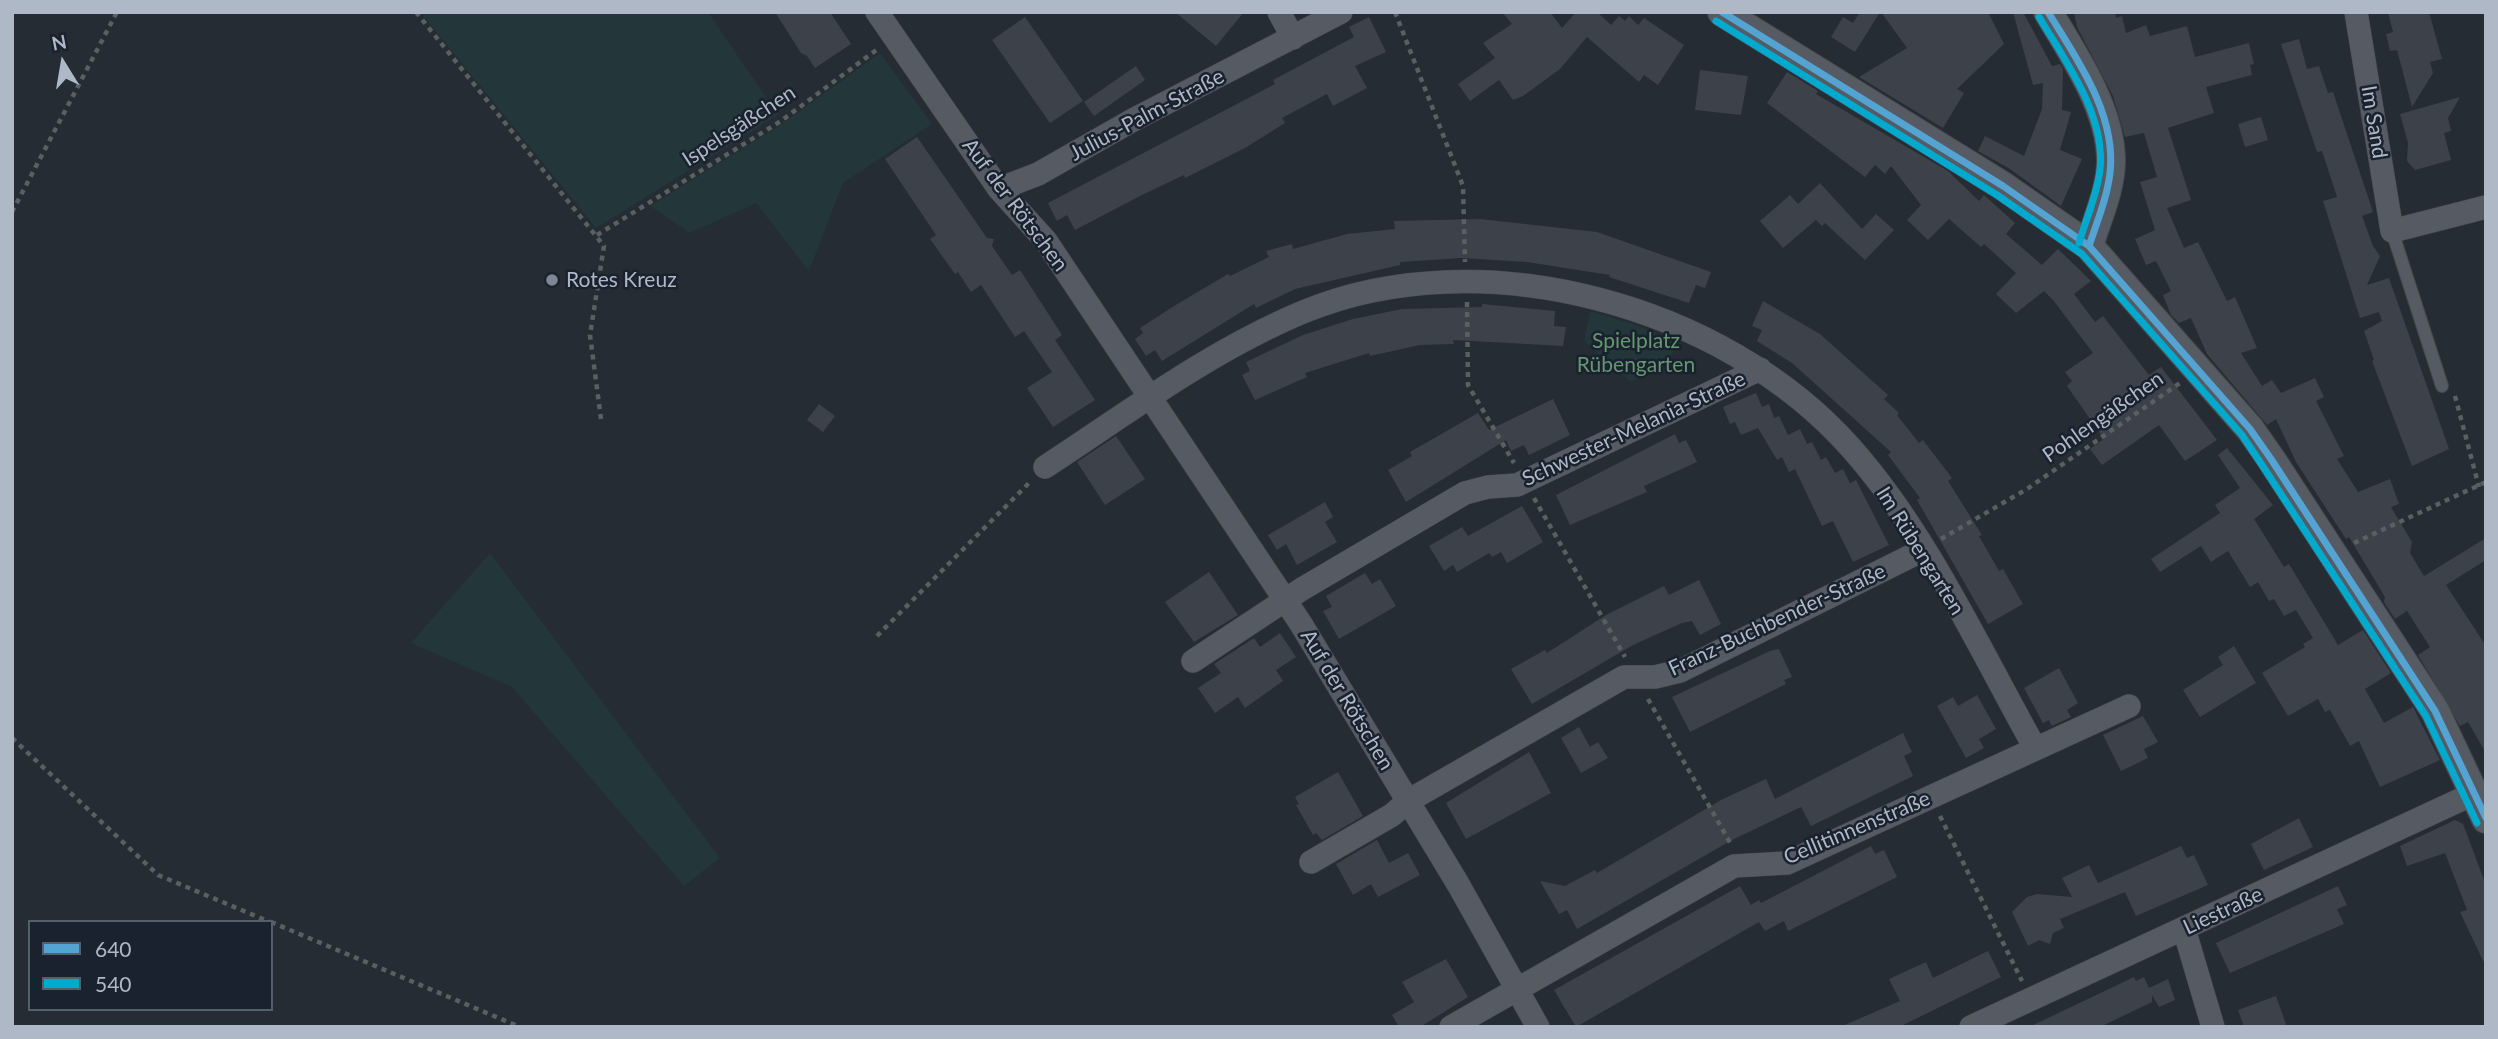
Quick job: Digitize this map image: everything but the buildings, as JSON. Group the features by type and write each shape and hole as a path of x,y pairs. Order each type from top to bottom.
{"street":[{"name":"Auf der Rötschen","path":"877,12 999,189 1046,241 1284,600 1408,801 1538,1027"},
{"path":"1279,12 1293,38"},
{"name":"Julius-Palm-Straße","path":"999,189 1038,174 1133,120 1341,12"},
{"path":"1722,12 2003,186 2090,246 2250,429 2435,711 2486,819"},
{"path":"2048,12 2094,98 2109,142 2109,173 2090,246"},
{"name":"Im Sand","path":"2356,12 2392,232"},
{"path":"2392,232 2486,207"},
{"name":"Im Rübengarten","path":"1149,399 1214,355 1307,310 1412,285 1513,284 1613,302 1661,318 1734,353 1760,369 1796,395 1851,448 1894,502 2035,748"},
{"name":"Schwester-Melania-Straße","path":"1284,600 1465,494 1488,487 1517,485 1760,369"},
{"path":"1045,467 1149,399"},
{"name":"Franz-Buchbender-Straße","path":"1408,801 1624,677 1656,677 1680,671 1923,550"},
{"path":"1193,661 1284,600"},
{"name":"Cellitinnenstraße","path":"1516,990 1734,866 1787,863 2129,706"},
{"name":"Liestraße","path":"1971,1027 2475,793"},
{"path":"1311,862 1392,815 1408,801"},
{"path":"2184,929 2213,1027"},
{"path":"1451,1027 1516,990"}],"lane":[{"name":"Im Sand","path":"2392,232 2442,386"}],"path":[{"path":"12,212 117,12"},
{"path":"416,12 604,246 590,335 601,419"},
{"name":"Ispelsgäßchen","path":"597,235 781,121 894,37"},
{"name":"Pohlengäßchen","path":"1923,550 2027,489 2198,371"},
{"path":"2442,386 2456,397 2479,486"},
{"path":"877,636 1045,467"},
{"path":"2332,554 2486,481"},
{"path":"12,738 158,875 266,920"},
{"path":"1931,797 2030,998"},
{"path":"273,923 520,1027"}],"green space":[{"path":"420,12 708,12 778,115 596,228"},
{"path":"880,53 932,124 843,183 809,271 756,203 690,233 650,206 782,124"},
{"name":"Spielplatz Rübengarten","path":"1590,311 1636,325 1681,344 1652,372 1630,381 1584,341"},
{"path":"490,553 720,858 684,886 512,687 411,643"}],"transit line":[{"name":"640","path":"1722,12 2003,186 2089,246 2250,429 2271,459 2435,711 2486,818"},
{"name":"640","path":"2048,12 2092,88 2101,109 2111,151 2109,182 2089,246"},
{"name":"540","path":"2039,17 2082,90 2097,130 2100,150 2099,179 2079,243"},
{"name":"540","path":"1716,21 1997,195 2082,254 2242,435 2426,716 2477,823"}],"place":[{"name":"Rotes Kreuz","path":"552,280"}]}
